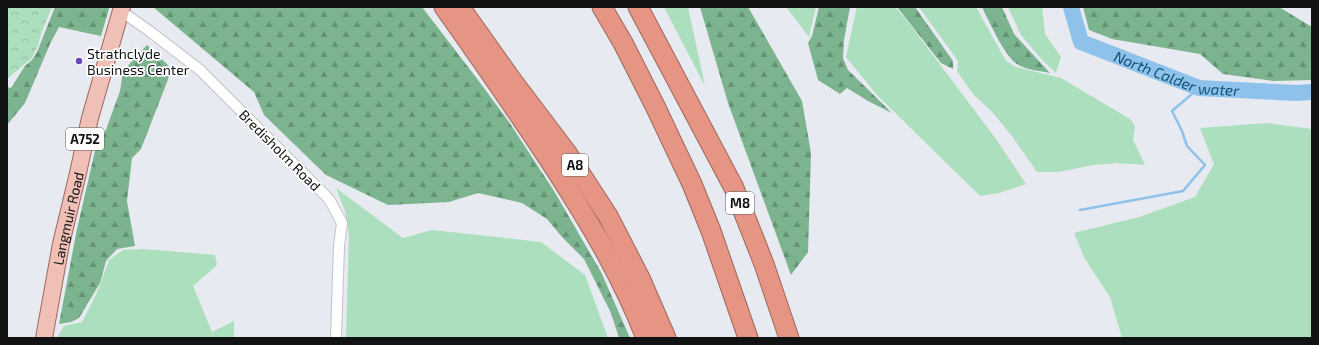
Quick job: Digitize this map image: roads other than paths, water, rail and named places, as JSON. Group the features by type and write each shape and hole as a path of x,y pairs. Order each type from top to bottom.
{"highway":[{"name":"A8","path":"444,7 533,135 592,227 621,281 646,338"},
{"name":"A8","path":"460,7 567,153 600,203 640,278 666,338"},
{"name":"M8","path":"602,7 655,106 692,184 711,231 748,338"},
{"name":"M8","path":"638,7 737,195 764,264 789,338"},
{"name":"M8","path":"674,74 727,191 762,285 779,338"}],"main road":[{"name":"Langmuir Road","path":"44,338 61,244 90,118 122,9"}],"street":[{"name":"Bredisholm Road","path":"122,9 200,70 329,199 342,223 339,246 336,338"}],"waterway":[{"name":"North Calder water","path":"1071,7 1081,42 1199,88 1296,93 1312,92"},
{"path":"1080,210 1183,191 1205,165 1187,146 1182,131 1172,111 1199,88"}],"place":[{"name":"Strathclyde Business Center","path":"79,61"}]}
